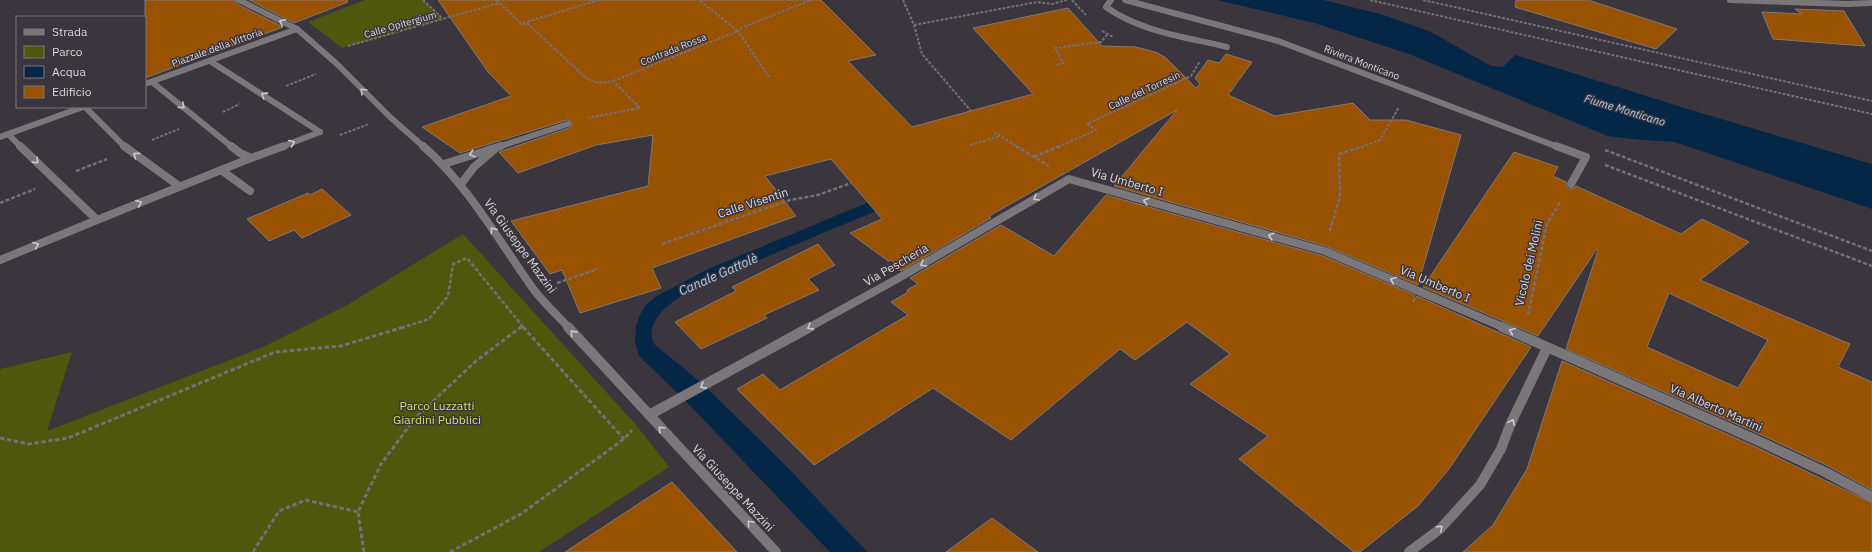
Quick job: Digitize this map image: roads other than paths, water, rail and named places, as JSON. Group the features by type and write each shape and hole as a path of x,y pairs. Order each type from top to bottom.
{"street":[{"name":"Via Giuseppe Mazzini","path":"239,0 297,29 337,64 390,117 444,164 461,184 535,291 776,552"},
{"path":"1111,0 1106,7 1114,13 1134,23 1227,47"},
{"name":"Riviera Monticano","path":"1125,0 1278,41 1586,157 1571,184"},
{"path":"1730,0 1848,4 1872,3"},
{"name":"Piazzale della Vittoria","path":"146,84 297,29"},
{"path":"0,260 179,186 320,132 210,61"},
{"path":"152,82 240,153 251,158"},
{"path":"0,137 81,108"},
{"path":"85,108 129,150 179,186"},
{"path":"444,164 568,124"},
{"path":"8,134 96,220"},
{"path":"461,184 474,167 500,146"},
{"path":"221,170 250,191"},
{"name":"Via Umberto I","path":"1069,179 1324,251 1524,336 1547,348"},
{"name":"Via Pescheria","path":"652,419 672,403 897,279 1069,179"},
{"path":"1409,552 1440,529 1480,485 1501,449 1510,425 1547,348"},
{"name":"Via Alberto Martini","path":"1547,348 1761,442 1872,497"}],"water":[{"name":"Fiume Monticano","path":"1217,0 1323,0 1380,14 1429,31 1491,66 1503,67 1515,55 1691,110 1872,164 1872,209 1675,142 1608,136 1409,54 1314,23"},
{"name":"Canale Gattolè","path":"1011,143 1025,151 709,281 687,292 672,302 661,312 654,324 652,337 654,344 704,385 789,469 867,552 830,552 682,397 639,356 635,342 636,326 640,315 645,306 655,297 708,269"}],"park label":[{"name":"Parco Luzzatti Giardini Pubblici","path":"437,413"}]}
